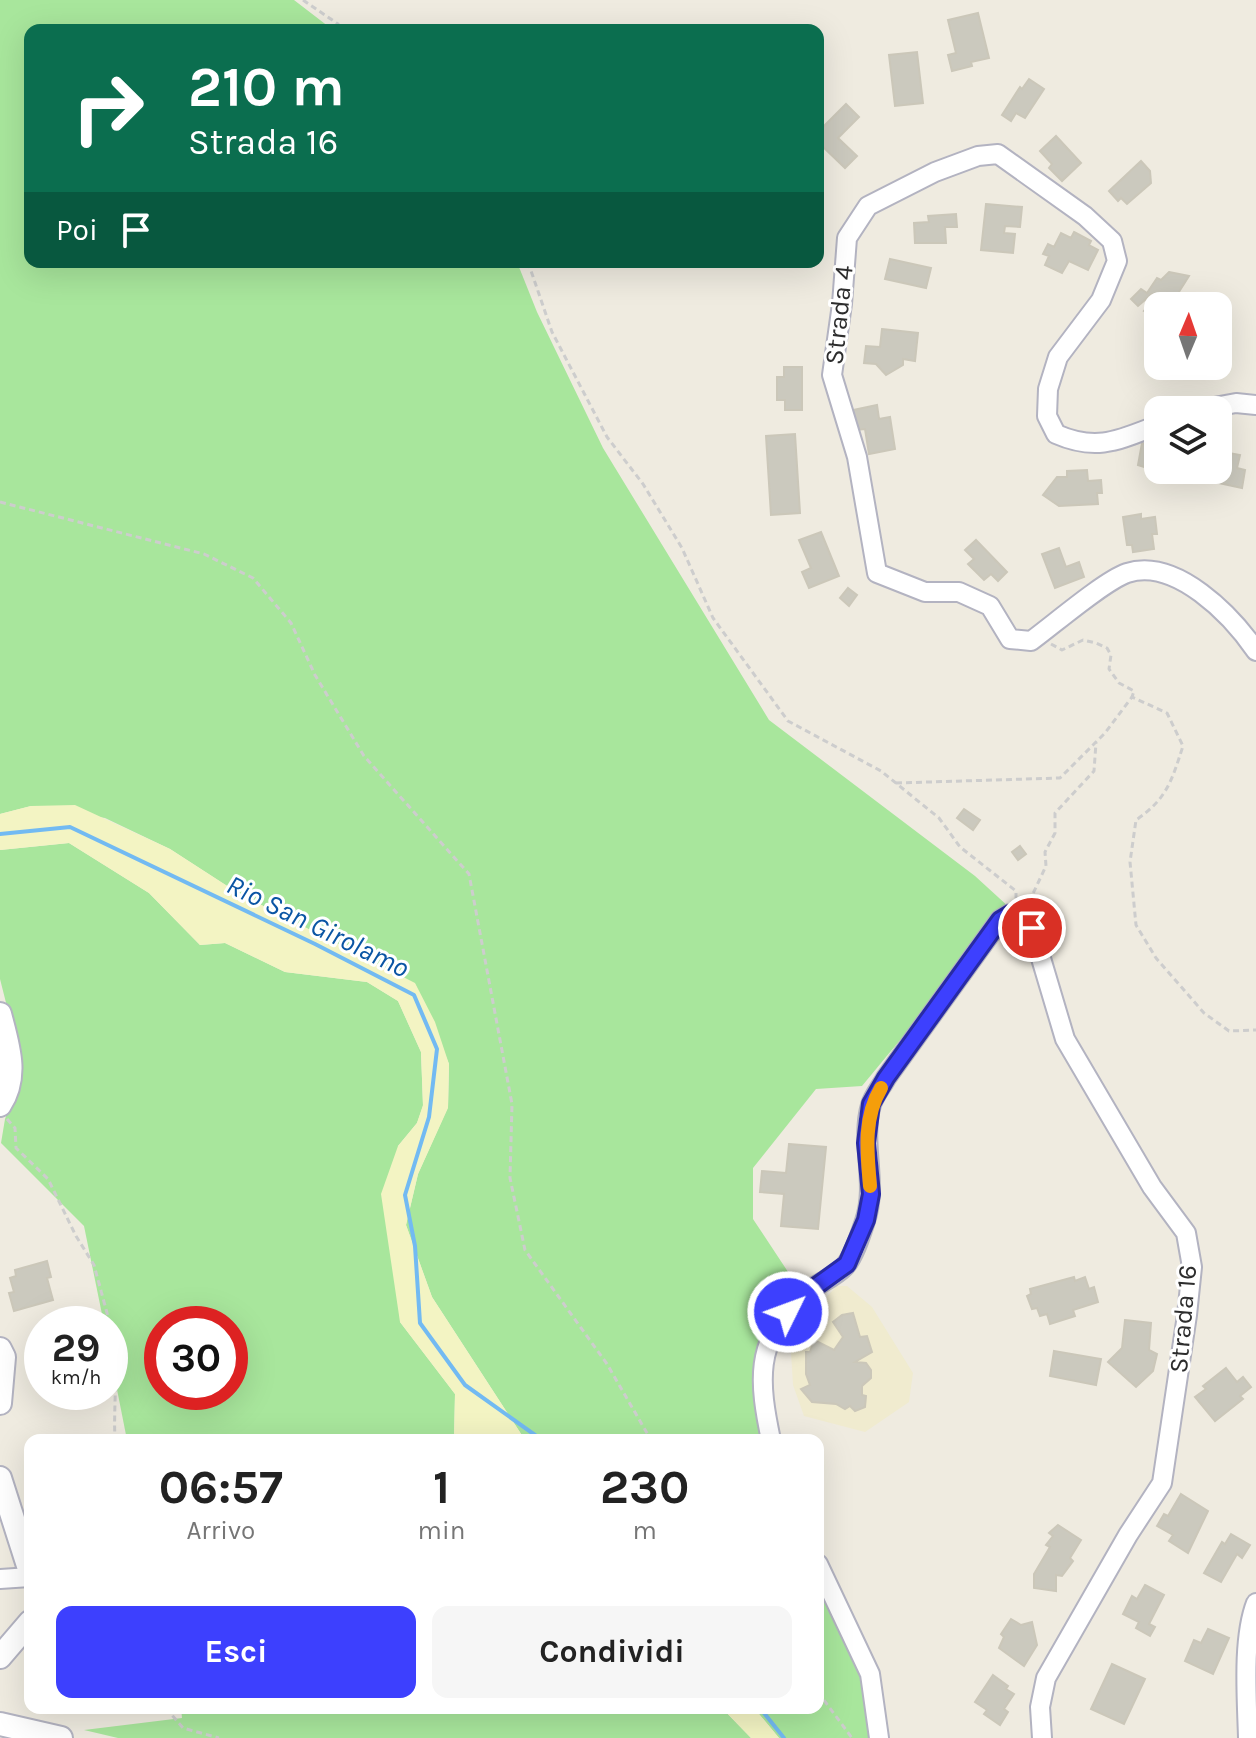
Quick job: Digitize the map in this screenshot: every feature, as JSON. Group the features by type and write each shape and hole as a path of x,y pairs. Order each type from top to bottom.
{"street":[{"name":"Strada 4","path":"1144,430 1118,440 1079,444 1056,434 1047,416 1048,389 1058,357 1101,300 1117,261 1112,241 1085,216 998,154 978,156 935,172 868,206 847,238 832,375 857,457 877,573 925,592 959,592 990,606 1010,639 1031,641 1125,574 1144,570 1185,581 1238,625 1256,651"},
{"path":"1232,404 1256,405"},
{"path":"770,1434 764,1405 762,1362 775,1327 801,1297 847,1264 866,1220 871,1194 866,1143 871,1104 886,1078 1000,920 1018,915"},
{"name":"Strada 16","path":"1018,915 1032,928 1065,1039 1152,1187 1186,1233 1192,1267 1162,1483 1128,1535 1046,1678 1040,1707 1042,1738"},
{"path":"0,1014 11,1055 11,1077 0,1107"},
{"path":"0,1349 4,1357 0,1403"},
{"path":"0,1478 24,1555"},
{"path":"0,1579 24,1575"},
{"path":"824,1577 870,1674 879,1738"},
{"path":"1248,1738 1246,1685 1251,1615 1256,1603"},
{"path":"0,1657 24,1629"},
{"path":"0,1724 61,1738"}],"path":[{"path":"303,0 338,24"},
{"path":"530,268 552,332 607,437 643,484 682,548 713,618 788,721 881,771 939,818 960,847 1016,891 1018,915"},
{"path":"0,502 204,554 253,578 291,623 315,675 364,756 469,874 512,1104 510,1178 525,1250 607,1364 648,1434"},
{"path":"896,783 1060,778 1096,742 1134,691 1119,683 1109,669 1111,655 1107,648 1083,640 1062,650 1056,648 1047,636 1047,630"},
{"path":"1132,697 1167,713 1183,746 1170,786 1155,807 1136,820 1130,862 1136,925 1156,958 1204,1013 1229,1031 1256,1030"},
{"path":"1018,915 1046,866 1045,852 1055,833 1055,813 1094,771 1096,742"},
{"path":"0,1107 15,1128 16,1148 48,1179 94,1265 105,1306"},
{"path":"113,1410 115,1434"},
{"path":"824,1700 852,1738"},
{"path":"171,1714 183,1728 219,1738"}],"shaded area":[{"path":"837,1286 847,1286 872,1307 913,1373 909,1402 865,1432 804,1416 793,1385 791,1353 805,1319"}],"green space":[{"path":"0,0 294,0 325,24 24,24 24,268 519,268 537,312 603,448 769,720 975,876 1010,908 985,928 862,1086 816,1089 753,1168 753,1219 798,1287 769,1325 758,1358 759,1394 767,1434 521,1434 432,1297 406,1225 418,1174 448,1107 449,1064 415,984 238,893 170,849 105,818 31,806 0,814"},
{"path":"69,843 149,893 200,945 225,943 285,972 367,982 398,1001 421,1052 423,1106 417,1123 398,1146 400,1322 455,1394 454,1434 126,1434 121,1410 128,1410 128,1306 100,1306 84,1226 1,1143 13,1098 18,1050 0,979 0,850"},
{"path":"824,1597 860,1663 872,1738 779,1738 759,1714 824,1714"},
{"path":"182,1714 728,1714 751,1738 118,1738 84,1730 182,1718"}],"sand":[{"path":"75,805 170,849 238,893 415,983 435,1022 449,1064 448,1108 418,1174 406,1225 432,1297 521,1434 454,1434 455,1394 400,1322 381,1194 398,1146 417,1123 423,1105 421,1052 398,1001 367,982 285,972 225,943 200,945 149,893 69,843 0,850 0,814 31,806"},
{"path":"728,1714 759,1714 779,1738 751,1738"}],"building":[{"path":"978,13 989,58 952,71 948,55 956,53 948,20"},
{"path":"917,52 923,103 895,106 889,55"},
{"path":"1029,79 1044,89 1025,118 1016,113 1011,121 1002,115 1020,87 1022,89"},
{"path":"846,104 859,117 838,138 857,156 845,168 824,148 824,126"},
{"path":"1056,136 1081,163 1062,181 1049,168 1052,164 1040,151"},
{"path":"1141,161 1150,171 1151,183 1127,204 1121,198 1118,201 1109,191"},
{"path":"986,204 1022,207 1020,227 1005,226 1004,233 1015,234 1013,253 981,250"},
{"path":"956,214 957,227 945,227 946,243 915,243 914,223 929,222 928,216"},
{"path":"1074,232 1091,241 1089,245 1098,250 1088,270 1069,261 1062,273 1045,265 1049,256 1043,254 1048,244 1054,247 1061,233 1071,238"},
{"path":"890,259 931,268 926,288 885,279"},
{"path":"1169,272 1189,276 1179,292 1148,292 1157,278 1161,280"},
{"path":"1141,289 1146,292 1144,301 1138,306 1131,299"},
{"path":"882,329 918,333 915,361 903,359 903,365 886,375 876,364 864,363 866,346 880,347"},
{"path":"784,367 802,367 802,410 785,410 785,400 777,400 777,377 784,377"},
{"path":"877,405 879,419 890,417 895,449 869,454 865,429 856,430 853,410"},
{"path":"795,434 800,513 771,515 766,436"},
{"path":"1142,443 1144,467 1138,465"},
{"path":"1232,454 1240,455 1237,468 1245,470 1242,488 1223,484 1232,484"},
{"path":"1087,470 1088,481 1101,480 1102,493 1097,493 1098,504 1059,506 1043,495 1057,477 1067,477 1067,471"},
{"path":"1141,514 1141,519 1155,517 1157,534 1152,534 1154,549 1133,552 1132,545 1127,545 1123,517"},
{"path":"821,532 839,576 809,588 802,572 811,568 799,540"},
{"path":"976,540 1007,572 998,581 991,574 984,580 968,564 974,559 965,550"},
{"path":"1059,548 1066,567 1079,562 1084,577 1055,588 1042,554"},
{"path":"848,588 857,595 849,606 840,598"},
{"path":"964,809 980,820 973,830 957,818"},
{"path":"1020,846 1026,854 1018,860 1012,852"},
{"path":"789,1144 826,1147 818,1229 781,1226 784,1194 760,1192 762,1171 786,1173"},
{"path":"47,1261 51,1277 47,1278 53,1300 14,1311 9,1293 14,1292 10,1278 16,1276 15,1270"},
{"path":"1074,1277 1075,1281 1085,1277 1089,1289 1094,1287 1098,1302 1073,1310 1075,1316 1050,1324 1047,1314 1040,1316 1037,1308 1032,1309 1027,1296 1031,1294 1030,1289"},
{"path":"853,1313 860,1337 867,1336 872,1352 855,1362 866,1363 871,1370 871,1378 862,1386 862,1395 866,1396 865,1407 855,1411 850,1406 845,1409 836,1404 812,1402 801,1389 810,1385 806,1374 806,1352 810,1352 814,1340 834,1350 843,1337 833,1322 842,1315"},
{"path":"1125,1320 1151,1323 1149,1350 1157,1354 1153,1371 1136,1387 1108,1362 1122,1348"},
{"path":"1054,1351 1101,1359 1096,1385 1050,1376"},
{"path":"1226,1368 1237,1382 1243,1377 1251,1387 1240,1396 1243,1399 1215,1421 1195,1397 1206,1389 1203,1386"},
{"path":"1181,1494 1208,1511 1188,1553 1169,1541 1173,1535 1157,1526 1164,1514 1168,1516"},
{"path":"1058,1525 1081,1540 1070,1558 1073,1561 1062,1576 1056,1575 1056,1591 1034,1588 1034,1574 1053,1536 1049,1533"},
{"path":"1231,1534 1250,1545 1242,1558 1237,1554 1221,1582 1204,1573 1222,1542 1225,1544"},
{"path":"1145,1585 1164,1595 1149,1624 1155,1627 1150,1636 1136,1628 1139,1622 1123,1614 1132,1596 1137,1599"},
{"path":"1011,1619 1021,1625 1032,1622 1037,1645 1024,1666 999,1648 1004,1637 1001,1634"},
{"path":"1208,1629 1229,1638 1213,1674 1185,1661 1194,1640 1201,1643"},
{"path":"1112,1664 1145,1679 1124,1724 1091,1709"},
{"path":"993,1675 1014,1694 1004,1709 1008,1712 1000,1725 984,1714 987,1710 975,1702"}],"waterway":[{"name":"Rio San Girolamo","path":"0,834 70,827 414,995 437,1049 429,1117 405,1195 415,1246 420,1323 465,1385 534,1434"},
{"name":"Rio San Girolamo","path":"765,1714 784,1738"}],"slow traffic":[{"path":"870,1186 866,1143 871,1104 881,1088"}],"route":[{"path":"788,1312 801,1297 847,1264 866,1220 871,1194 866,1143 871,1104 886,1078 1000,920 1010,914 1021,915 1032,928"}]}
